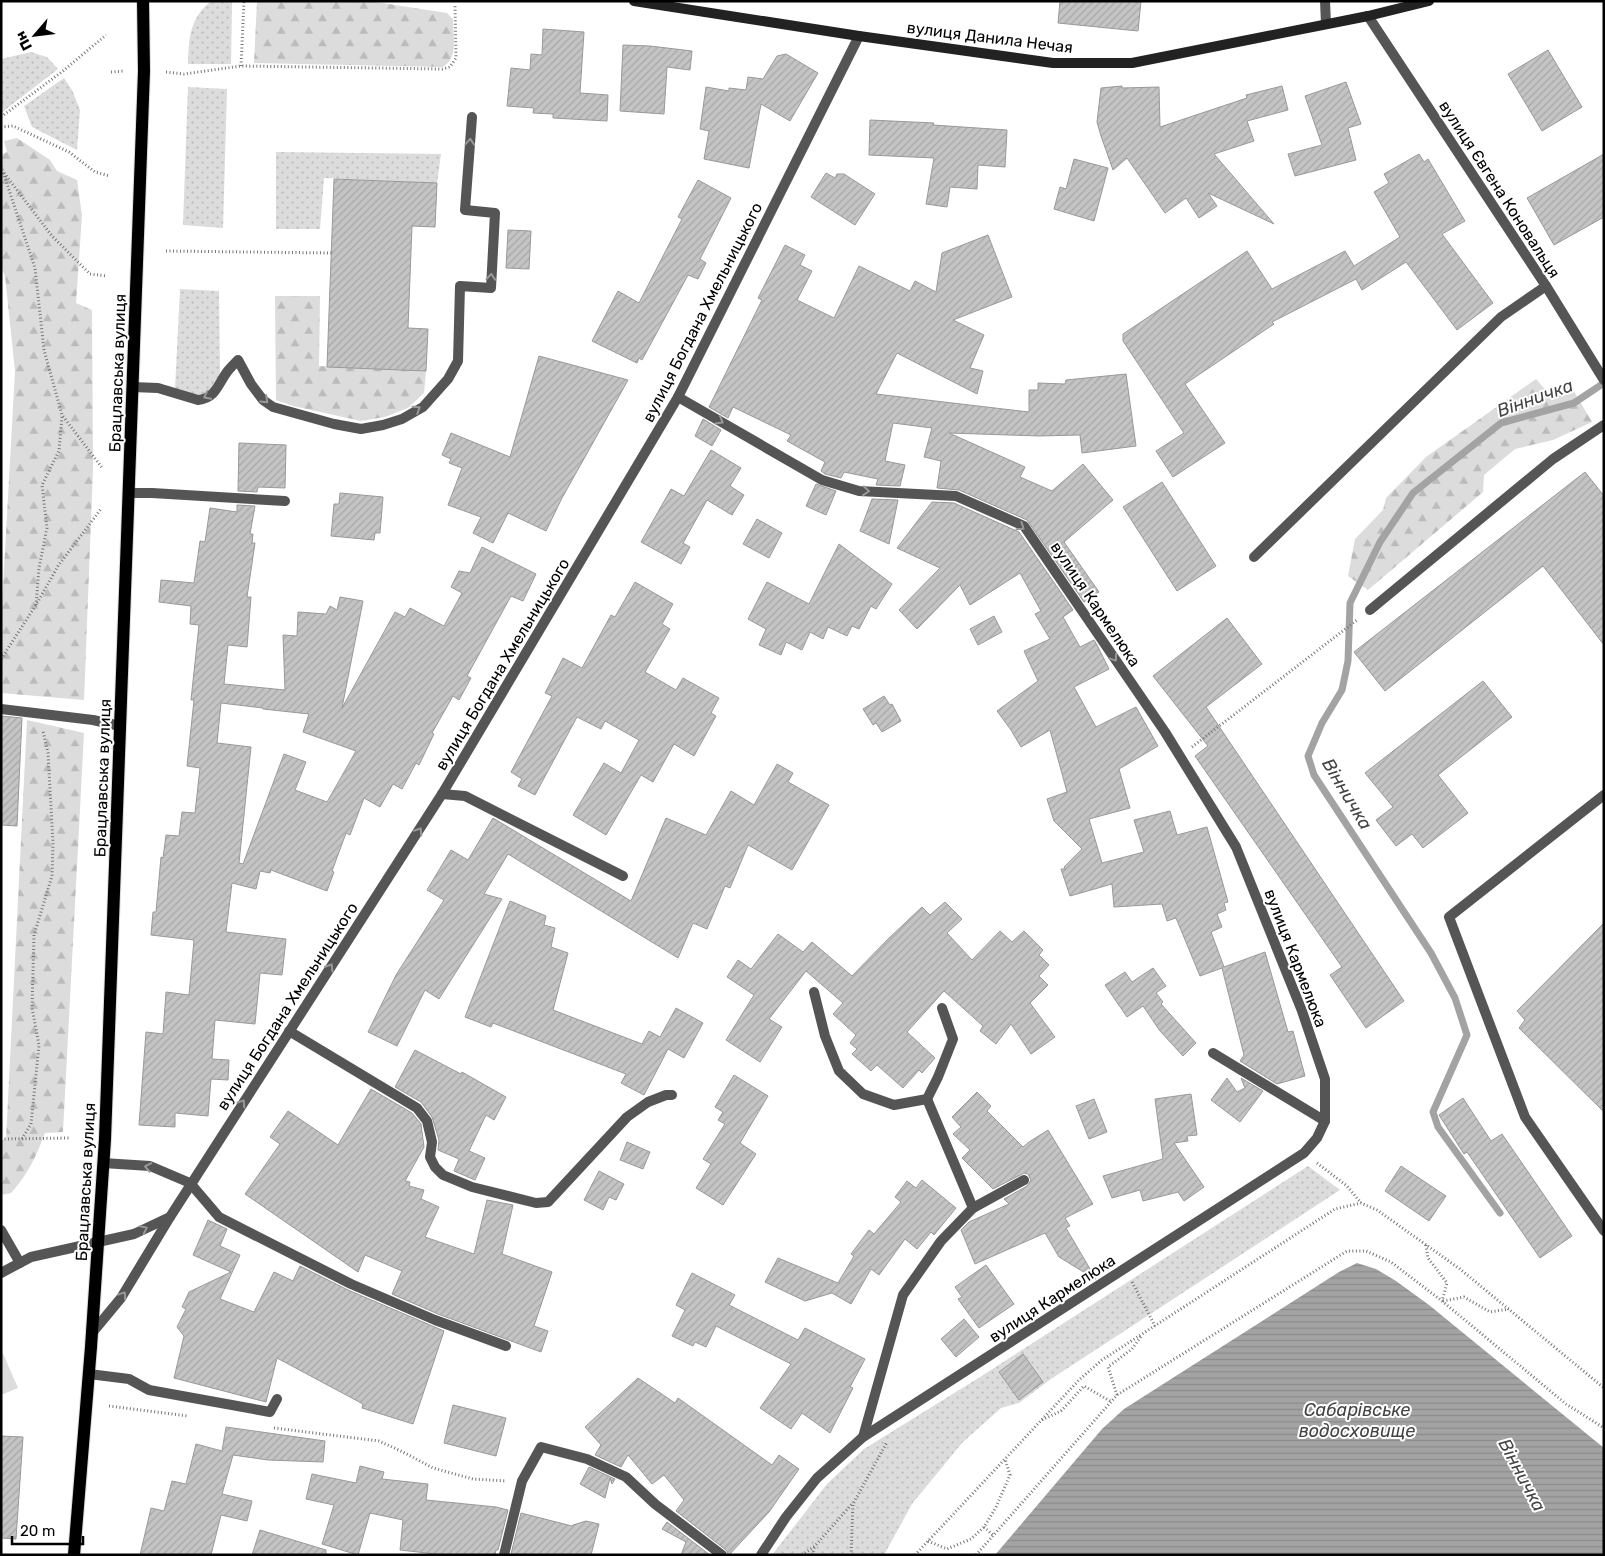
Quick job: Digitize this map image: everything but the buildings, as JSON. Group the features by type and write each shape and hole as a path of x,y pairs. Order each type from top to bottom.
{"main road":[{"name":"Брацлавська вулиця","path":"74,1555 89,1374 103,1163 144,72 143,1"},
{"name":"вулиця Данила Нечая","path":"634,1 859,36 1053,63 1132,63 1368,16 1429,1"}],"street":[{"path":"1325,1 1326,24"},
{"name":"вулиця Євгена Коновальця","path":"1368,16 1546,286 1604,380"},
{"name":"вулиця Богдана Хмельницького","path":"92,1333 121,1298 190,1183 442,794 678,397 859,36"},
{"path":"132,387 158,388 198,400 205,399 218,388 226,373 238,360 251,384 263,400 273,407 334,424 361,428 383,425 402,419 423,407 448,379 458,361 460,286 491,288 495,213 465,210 472,117"},
{"path":"1254,557 1500,317 1546,286"},
{"name":"вулиця Кармелюка","path":"678,397 822,480 859,491 956,496 1024,526 1165,732 1236,847 1299,1002 1325,1080 1326,1120 1317,1138 1304,1153 863,1437 817,1478 786,1517 760,1555"},
{"path":"1370,610 1553,459 1604,425"},
{"path":"129,493 152,492 285,501"},
{"path":"1,709 93,720 120,726"},
{"path":"442,794 465,796 623,876"},
{"path":"1604,795 1449,917 1524,1117 1604,1231"},
{"path":"814,992 825,1036 839,1071 862,1094 894,1105 927,1099"},
{"path":"942,1008 953,1039 927,1099 973,1208"},
{"path":"289,1031 417,1108 426,1121 432,1142 430,1157 435,1167 443,1175 472,1187 536,1203 548,1202 626,1117 648,1102 666,1095 672,1095"},
{"path":"1213,1053 1326,1120"},
{"path":"103,1163 150,1166 190,1183 219,1217 351,1284 435,1320 506,1346"},
{"path":"863,1437 903,1295 941,1242 973,1208 1024,1180"},
{"path":"1,1273 31,1257 134,1234 170,1217"},
{"path":"1,1230 20,1262"},
{"path":"89,1374 129,1379 149,1390 270,1412 277,1399"},
{"path":"504,1555 522,1481 541,1447 587,1459 626,1478 655,1504 722,1555"}],"path":[{"path":"241,66 244,1"},
{"path":"166,72 184,74 241,66 442,69 450,67 456,58 455,6"},
{"path":"1,117 64,71 106,35"},
{"path":"111,72 124,71"},
{"path":"1,127 13,126 69,152 95,172 110,176"},
{"path":"2,168 52,236 90,274 107,276"},
{"path":"2,168 35,268 44,350 62,416 59,452 42,485 47,528 39,568 36,605"},
{"path":"166,251 332,253"},
{"path":"62,416 103,469"},
{"path":"1,659 36,605 58,566 101,509"},
{"path":"1180,756 1314,655 1370,610"},
{"path":"22,1139 31,1124 39,1045 32,1008 34,935 52,876 53,844 48,753 39,714"},
{"path":"1,1139 70,1138"},
{"path":"1304,1153 1347,1186 1361,1203 1377,1210 1460,1268 1604,1388"},
{"path":"916,1555 1039,1422 1102,1360 1335,1209 1361,1203"},
{"path":"1426,1244 1428,1258 1447,1283 1442,1301"},
{"path":"976,1555 1117,1395 1347,1250 1366,1251 1391,1262 1442,1301 1566,1404 1604,1428"},
{"path":"1125,1269 1155,1326"},
{"path":"1442,1301 1464,1298 1490,1312 1509,1309"},
{"path":"1117,1395 1108,1366 1132,1348 1144,1333"},
{"path":"1039,1422 1061,1411 1084,1386 1110,1401"},
{"path":"109,1406 197,1418"},
{"path":"802,1555 815,1546 853,1504 905,1410"},
{"path":"266,1427 379,1441 433,1468 465,1477 494,1481 522,1481"},
{"path":"928,1541 947,1549 971,1539 984,1527 996,1507 1010,1475 1005,1459"},
{"path":"851,1555 853,1504"},
{"path":"984,1527 994,1535"},
{"path":"812,1555 815,1546"}],"green space":[{"path":"211,1 232,1 231,64 188,64 190,38 194,22"},
{"path":"257,1 369,1 447,13 453,19 453,53 451,59 442,67 254,63"},
{"path":"31,52 47,57 58,69 1,113 1,59"},
{"path":"64,78 72,90 80,110 77,150 32,127 24,106"},
{"path":"188,87 227,89 223,228 183,225"},
{"path":"17,138 50,160 57,171 77,180 82,215 76,303 92,310 93,470 84,700 1,693 1,623 15,371 5,276 1,267 1,155 7,152 4,141"},
{"path":"276,152 441,154 437,183 324,178 320,229 276,229"},
{"path":"180,289 219,291 220,371 214,388 204,394 191,394 175,389"},
{"path":"275,296 320,296 319,366 426,371 424,393 408,408 385,417 361,421 293,406 276,400"},
{"path":"1536,379 1549,394 1569,383 1592,422 1553,440 1515,449 1484,475 1483,492 1368,590 1348,576 1355,539 1383,510 1386,498 1426,457"},
{"path":"27,720 84,733 63,1132 45,1133 27,1172 11,1193 1,1195 1,1140 6,1140"},
{"path":"1308,1166 1340,1190 1051,1379 1019,1403 1001,1408 962,1443 912,1504 884,1555 772,1555 827,1484 864,1449 980,1377"},
{"path":"1,1349 18,1388 1,1395"}],"water":[{"name":"Сабарівське водосховище","path":"1357,1263 1376,1269 1429,1305 1604,1448 1604,1555 995,1555 1102,1429 1124,1409 1339,1272"}],"waterway":[{"name":"Вінничка","path":"1500,1213 1438,1127 1433,1112 1467,1035 1455,998 1431,953 1314,775 1308,756 1322,723 1342,690 1348,661 1350,603 1380,542 1413,493 1501,423 1574,403 1604,383"}]}
